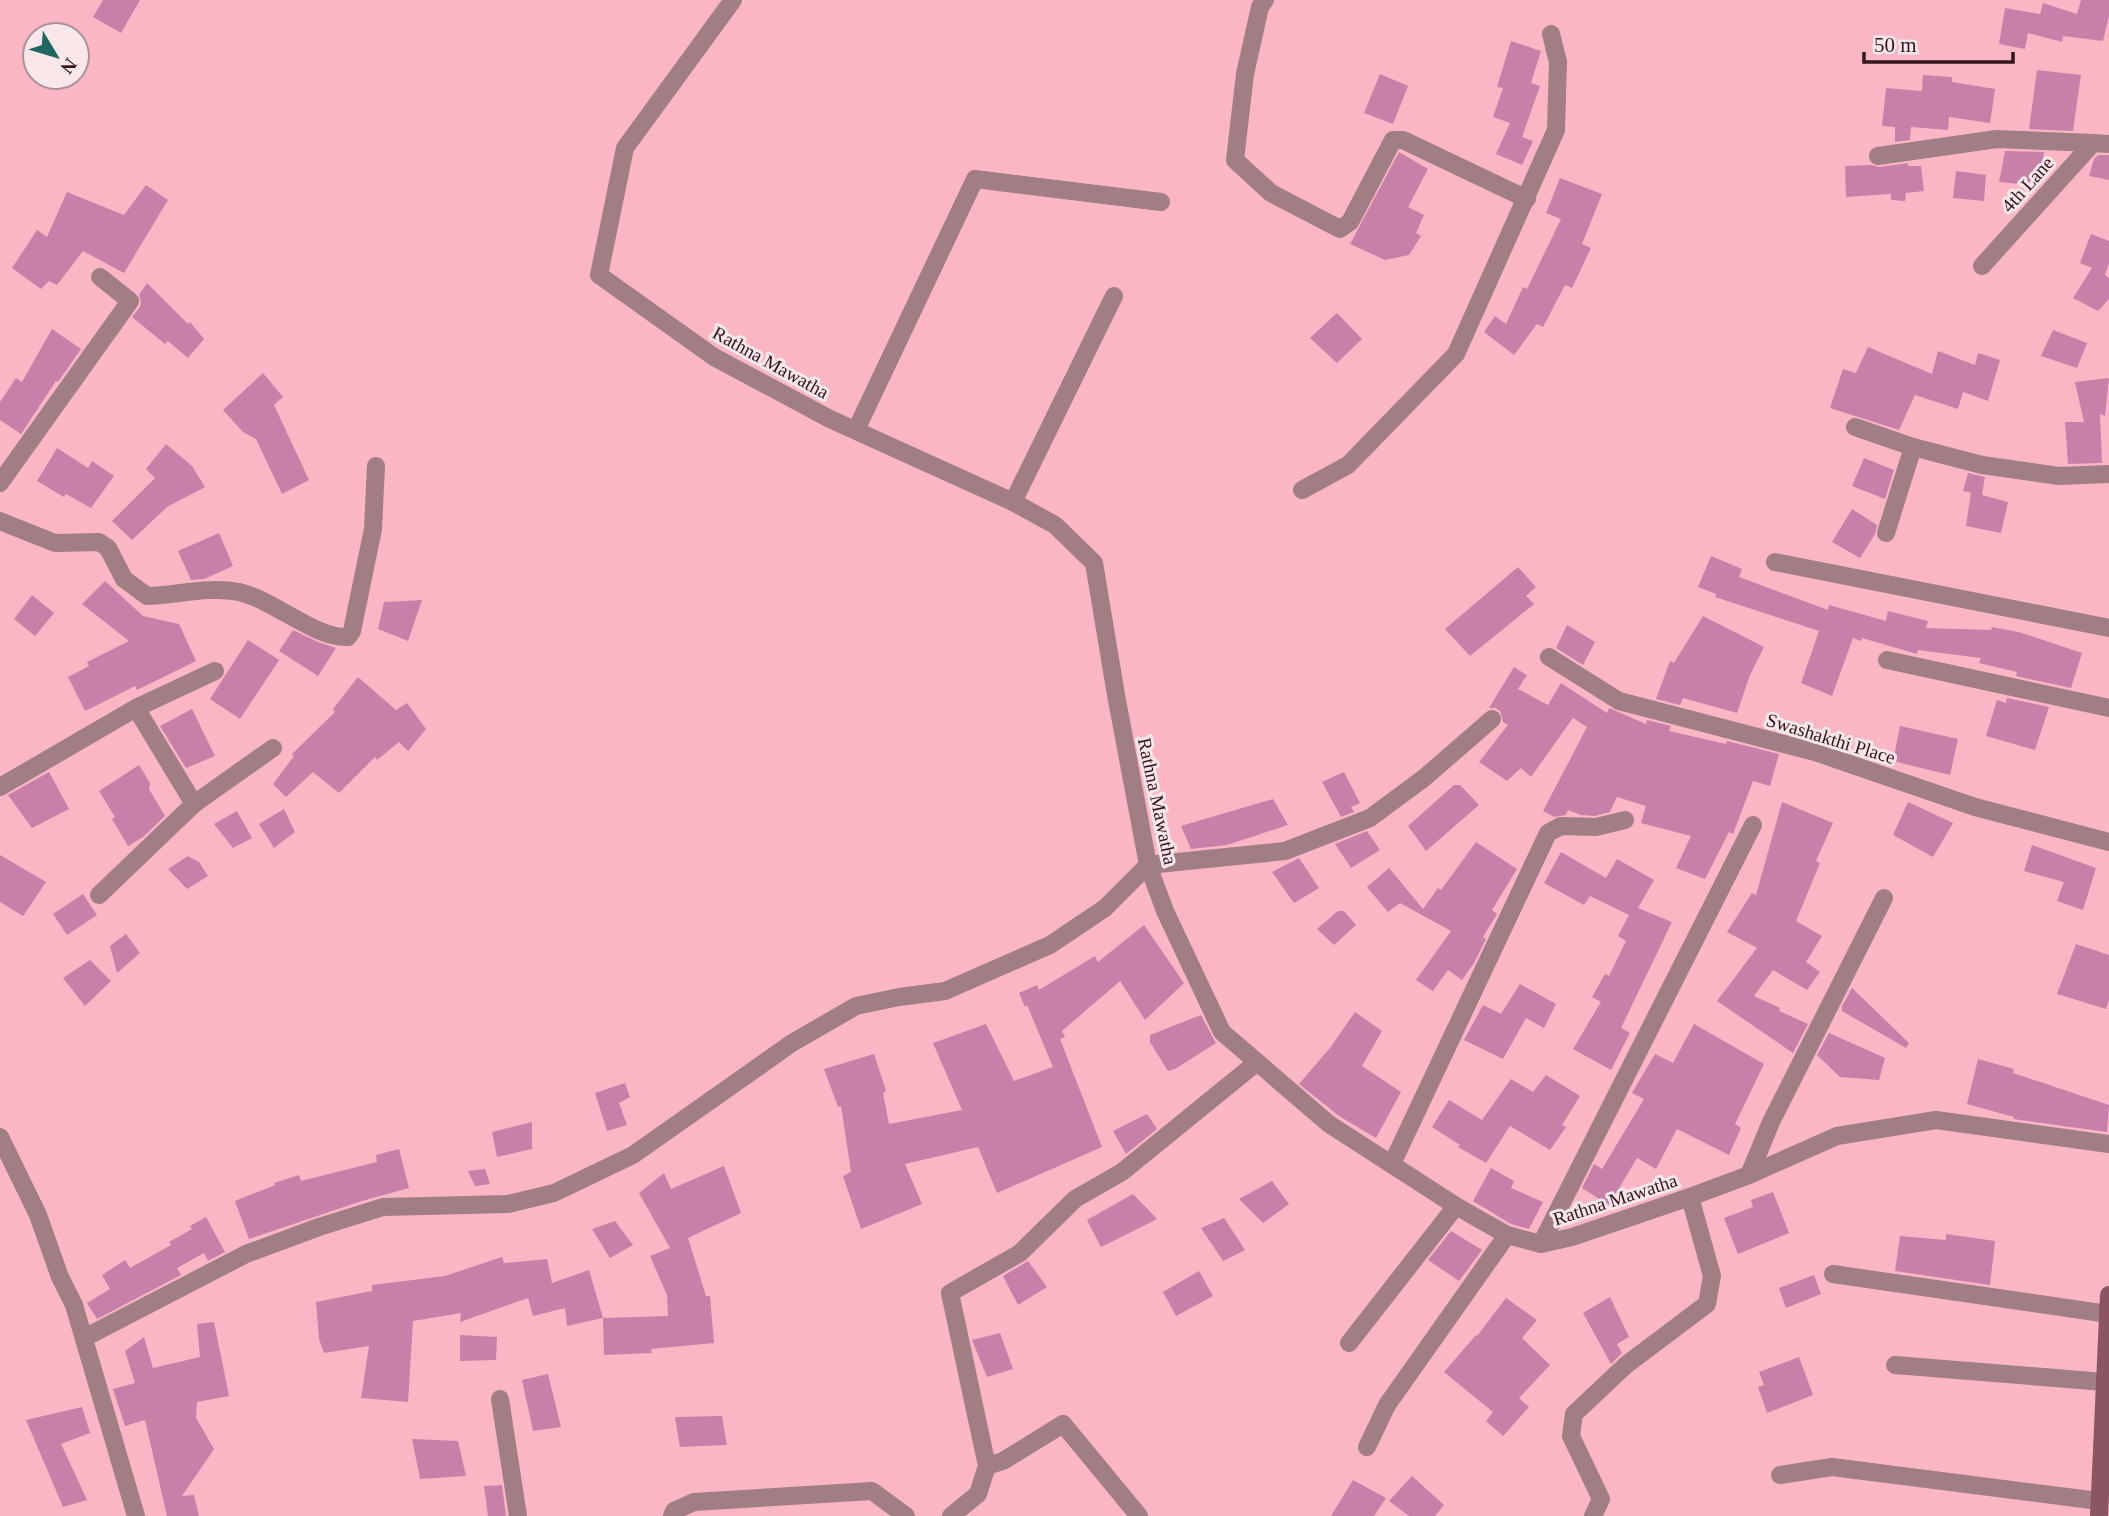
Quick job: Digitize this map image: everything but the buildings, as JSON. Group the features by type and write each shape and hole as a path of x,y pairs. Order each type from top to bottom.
{"street":[{"name":"Rathna Mawatha","path":"733,0 625,148 599,275 714,357 856,430 1055,524 1094,564 1148,865 1165,911 1222,1032 1329,1124 1456,1206 1507,1235 1541,1244 1572,1237 1690,1197 1749,1175 1837,1136 1936,1120 2109,1144"},
{"path":"1258,3 1245,74 1235,160 1271,193 1340,229 1350,222 1393,140 1403,140 1527,199"},
{"path":"1302,490 1349,465 1456,354 1556,130 1558,62 1551,34"},
{"path":"1878,156 1997,139 2101,143"},
{"name":"4th Lane","path":"1982,266 2101,143"},
{"path":"856,430 975,179 1161,202"},
{"path":"0,483 130,301 100,277"},
{"path":"1013,502 1114,296"},
{"path":"1855,427 1913,447 1982,464 2059,476 2109,474"},
{"path":"1886,533 1913,447"},
{"path":"0,521 55,543 99,542 108,548 124,579 147,596 208,590 239,592 266,601 335,638 348,637 352,631 372,539 376,466"},
{"path":"1776,562 2109,628"},
{"name":"Swashakthi Place","path":"1549,657 1619,701 1815,752 1975,807 2109,842"},
{"path":"1886,660 2109,708"},
{"path":"0,787 136,708 215,671"},
{"path":"136,708 194,804"},
{"path":"84,1338 246,1254 383,1207 508,1204 554,1193 633,1155 792,1042 856,1006 945,991 1049,944 1105,908 1148,865 1285,851 1370,818 1424,778 1492,719"},
{"path":"99,895 194,804 273,748"},
{"path":"1392,1164 1548,833 1560,826 1596,827 1625,820"},
{"path":"1541,1244 1753,825"},
{"path":"1749,1175 1771,1122 1884,898"},
{"path":"951,1516 978,1494 987,1466 950,1293 1020,1253 1075,1199 1122,1172 1256,1063"},
{"path":"0,1137 38,1215 60,1277 75,1305 136,1516"},
{"path":"1593,1516 1601,1499 1571,1436 1574,1414 1626,1365 1707,1304 1712,1276 1690,1197"},
{"path":"1349,1343 1456,1206"},
{"path":"1367,1447 1387,1405 1507,1235"},
{"path":"1833,1274 2108,1314"},
{"path":"1780,1475 1832,1467 2099,1508 2109,1295"},
{"path":"1895,1365 2104,1382"},
{"path":"500,1399 518,1516"},
{"path":"987,1466 1003,1461 1063,1424 1139,1516"},
{"path":"673,1516 674,1511 694,1502 872,1491 906,1516"}]}
